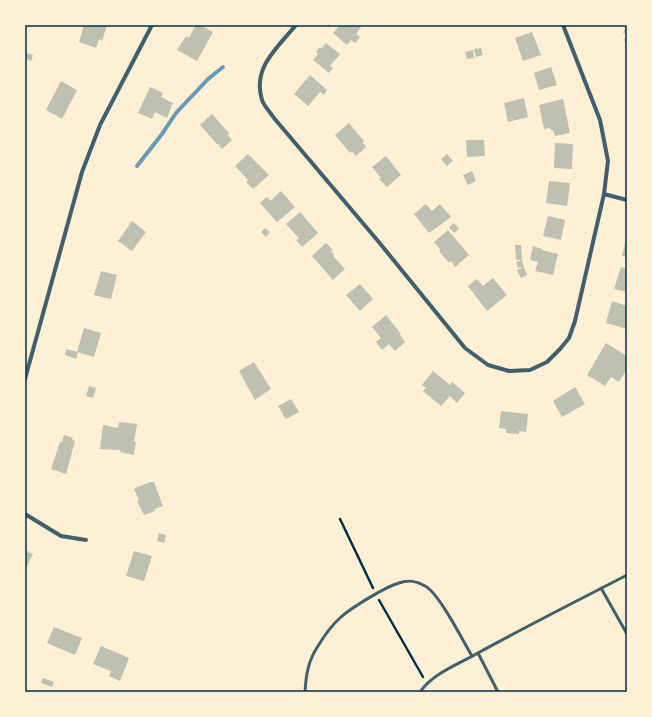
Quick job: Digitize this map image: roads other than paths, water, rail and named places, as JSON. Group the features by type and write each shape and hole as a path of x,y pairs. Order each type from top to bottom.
{"street":[{"path":"25,379 82,172 100,125 152,25"},
{"path":"296,25 271,55 262,70 259,85 263,101 274,118 378,241 465,348 488,365 510,371 530,370 547,362 569,338 575,321 604,194 608,161 600,120 563,25"},
{"path":"604,194 627,200"},
{"path":"25,514 61,536 86,540"}],"lane":[{"path":"420,692 426,683 472,656 627,575"},
{"path":"305,692 307,670 317,647 326,633 341,617 376,594 399,583 413,581 426,586 437,596 472,656"},
{"path":"601,588 627,634"},
{"path":"478,653 498,692"}],"waterway":[{"path":"137,166 176,113 208,79 223,67"}]}
